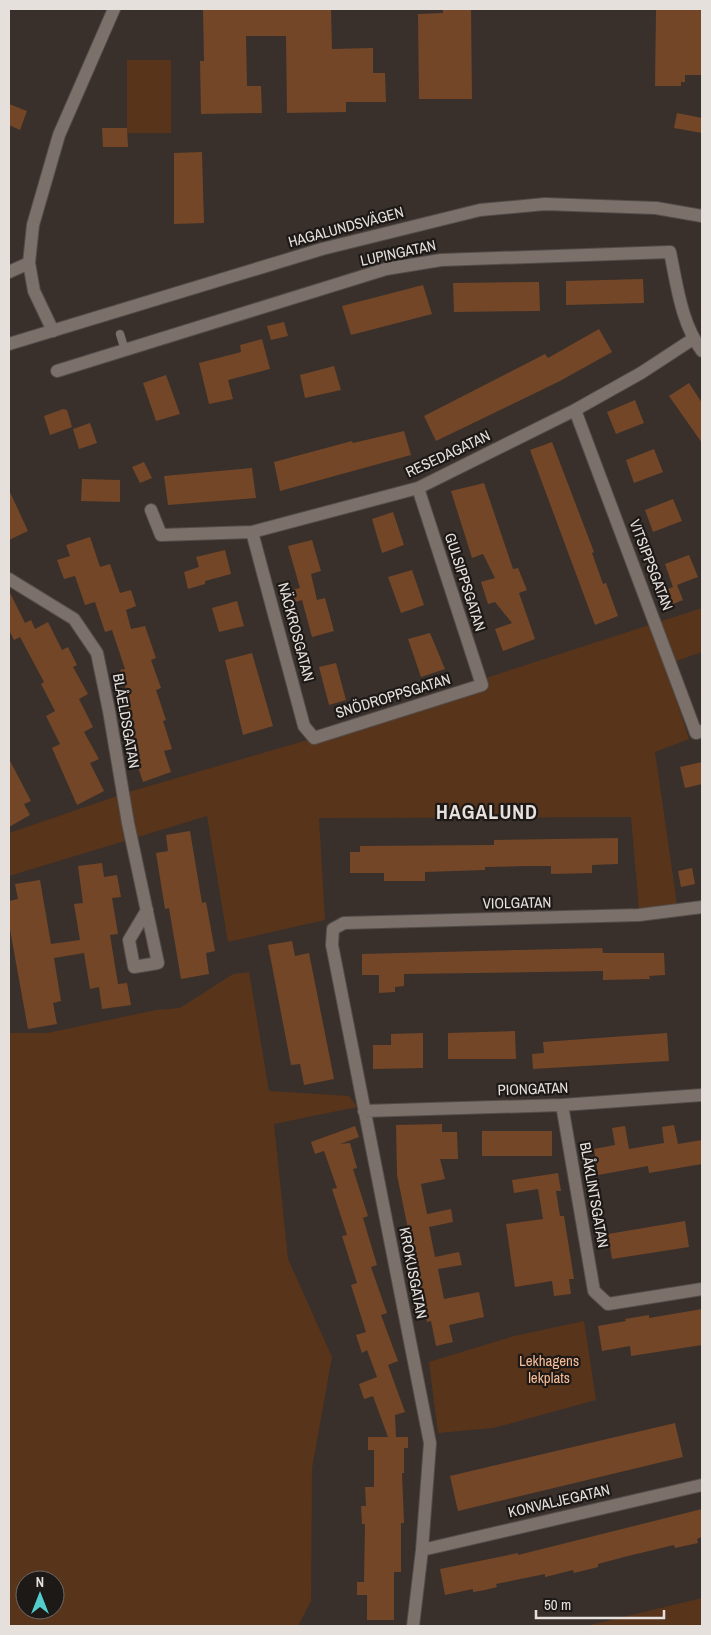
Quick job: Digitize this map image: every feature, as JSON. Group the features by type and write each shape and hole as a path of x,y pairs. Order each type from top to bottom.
{"street":[{"path":"53,331 34,291 29,264 33,225 59,135 114,9"},
{"name":"HAGALUNDSVÄGEN","path":"9,344 322,249 480,210 545,204 656,208 702,216"},
{"name":"LUPINGATAN","path":"57,371 386,269 441,260 596,253 670,252 682,307 693,338"},
{"path":"9,272 29,264"},
{"path":"693,338 702,350"},
{"name":"RESEDAGATAN","path":"151,510 161,535 252,532 418,488 575,410 641,373 693,338"},
{"name":"VITSIPPSGATAN","path":"575,410 699,732"},
{"name":"GULSIPPSGATAN","path":"418,488 482,685"},
{"name":"NÄCKROSGATAN","path":"252,532 304,726 314,738"},
{"name":"BLÅELDSGATAN","path":"9,579 74,619 97,653 110,711 128,824 147,910"},
{"name":"SNÖDROPPSGATAN","path":"314,738 482,685"},
{"name":"VIOLGATAN","path":"333,929 344,923 639,916 702,907"},
{"name":"KROKUSGATAN","path":"333,929 332,945 430,1443 422,1550 413,1626"},
{"name":"PIONGATAN","path":"364,1111 562,1105 702,1095"},
{"name":"BLÅKLINTSGATAN","path":"562,1105 594,1291 608,1304 702,1288"},
{"name":"KONVALJEGATAN","path":"422,1550 702,1484"}],"lane":[{"path":"120,334 125,350"}],"green space":[{"path":"127,60 171,60 171,133 127,133"},
{"path":"702,608 702,652 665,665 689,739 655,752 677,904 639,909 631,817 319,818 325,920 228,942 207,816 9,876 9,833 132,791 304,741 489,677"},
{"path":"249,972 269,1091 349,1096 357,1107 274,1124 288,1259 332,1357 312,1468 311,1601 298,1626 9,1626 9,1033 47,1033 156,1010 180,1008 233,974"},
{"name":"Lekhagens lekplats","path":"584,1321 596,1400 493,1428 438,1433 429,1362 514,1336"},
{"path":"702,1598 702,1626 586,1626"}],"building":[{"path":"203,9 331,9 332,49 373,48 373,73 385,73 386,102 346,102 346,112 287,113 286,36 246,36 247,86 261,86 262,113 201,114 200,61 204,61"},
{"path":"443,9 471,9 472,99 419,99 418,14 443,13"},
{"path":"656,9 702,9 702,75 685,75 685,82 681,82 681,86 655,86"},
{"path":"9,104 27,111 20,130 9,125"},
{"path":"677,113 702,118 702,133 674,128"},
{"path":"102,128 127,128 128,147 103,147"},
{"path":"202,152 204,223 174,224 174,153"},
{"path":"643,279 644,303 566,305 566,281"},
{"path":"539,282 540,311 454,312 453,283"},
{"path":"423,285 432,314 351,335 342,306"},
{"path":"284,322 288,336 271,340 267,326"},
{"path":"599,329 612,352 560,381 436,441 424,416 545,354 548,358"},
{"path":"262,339 270,369 228,380 233,399 209,404 199,363 241,352 240,345"},
{"path":"334,366 341,390 305,398 300,375"},
{"path":"166,375 180,414 156,421 143,383"},
{"path":"689,383 702,403 702,443 669,396"},
{"path":"635,400 644,423 616,434 607,412"},
{"path":"63,409 67,410 72,427 50,435 44,416"},
{"path":"90,423 97,443 79,449 73,429"},
{"path":"404,431 411,455 280,491 274,462 352,441 353,443"},
{"path":"552,442 594,552 592,553 603,584 606,583 618,616 595,625 530,450"},
{"path":"654,449 663,472 634,483 626,460"},
{"path":"144,462 152,478 140,483 132,467"},
{"path":"252,468 256,498 168,505 164,476"},
{"path":"82,479 120,480 120,502 81,501"},
{"path":"484,483 513,569 518,568 527,590 519,593 535,639 503,651 495,629 512,623 495,602 488,604 481,582 495,578 483,554 472,558 451,491"},
{"path":"9,490 28,531 9,540"},
{"path":"673,499 682,521 653,532 645,510"},
{"path":"393,512 404,545 382,553 372,519"},
{"path":"90,537 100,567 110,564 120,593 131,590 136,606 126,610 131,629 145,626 156,658 151,660 161,688 156,690 166,720 163,721 172,749 164,751 171,772 143,782 136,761 140,759 131,731 135,730 125,700 129,699 120,670 125,669 112,630 105,632 95,602 85,605 75,576 64,579 57,560 70,556 66,545"},
{"path":"312,540 321,571 311,574 317,600 325,598 334,631 312,637 302,600 295,602 292,590 300,588 288,546"},
{"path":"225,550 231,574 205,581 205,584 188,589 184,572 199,567 196,557"},
{"path":"689,555 698,577 677,585 683,600 668,606 662,591 673,587 665,564"},
{"path":"412,570 424,605 401,613 388,577"},
{"path":"9,591 25,623 31,620 35,629 48,622 62,650 68,647 77,665 73,667 88,694 79,699 93,727 84,732 99,759 90,763 104,791 77,805 52,748 60,744 46,716 55,711 41,684 44,682 20,637 14,640 9,630"},
{"path":"237,601 244,626 219,632 212,608"},
{"path":"430,633 445,669 421,677 408,639"},
{"path":"252,653 273,726 243,735 225,660"},
{"path":"336,663 346,700 329,705 319,667"},
{"path":"9,759 31,801 24,804 30,815 9,827"},
{"path":"702,762 702,784 685,788 680,767"},
{"path":"190,831 202,903 206,902 215,951 206,953 209,974 181,979 169,908 165,909 156,853 168,851 166,835"},
{"path":"618,838 618,864 592,865 592,873 551,874 551,866 485,867 485,870 425,872 425,881 384,881 384,873 350,873 350,852 360,852 360,846 494,845 494,840"},
{"path":"102,863 104,877 117,875 121,897 112,898 118,934 110,935 118,984 127,983 131,1005 102,1009 99,987 90,989 84,953 54,958 61,1001 53,1003 57,1024 28,1029 9,924 9,901 18,899 15,884 40,880 51,944 80,940 74,904 83,903 78,866"},
{"path":"692,868 695,884 681,887 678,871"},
{"path":"292,941 295,956 309,953 334,1079 304,1085 300,1064 291,1065 268,945"},
{"path":"602,948 603,953 664,953 665,975 649,976 650,979 603,980 603,971 404,974 404,986 395,987 395,992 379,993 379,975 362,975 362,954"},
{"path":"515,1031 516,1059 448,1059 448,1033"},
{"path":"423,1033 423,1068 373,1069 373,1045 391,1045 391,1034"},
{"path":"667,1033 669,1061 533,1069 532,1054 544,1053 543,1042"},
{"path":"442,1124 442,1132 457,1132 458,1159 440,1159 445,1179 421,1184 427,1214 451,1209 453,1222 429,1227 435,1257 459,1252 462,1265 438,1269 444,1299 479,1292 484,1317 449,1325 453,1342 436,1346 431,1321 427,1322 397,1175 396,1125"},
{"path":"674,1125 678,1144 702,1140 702,1164 649,1173 648,1166 598,1175 594,1149 615,1145 612,1128 625,1126 629,1149 664,1143 662,1127"},
{"path":"355,1126 359,1137 340,1144 350,1143 357,1168 353,1169 368,1216 363,1218 377,1265 371,1267 387,1313 381,1315 398,1361 388,1365 405,1412 395,1415 396,1437 408,1437 408,1448 404,1448 404,1473 402,1473 404,1523 401,1523 401,1572 394,1572 394,1620 367,1620 367,1595 357,1595 357,1582 364,1582 365,1524 362,1524 361,1506 366,1506 365,1487 374,1487 374,1450 368,1450 368,1437 388,1437 373,1396 364,1399 359,1384 377,1377 367,1350 362,1353 356,1335 366,1332 351,1285 357,1283 342,1236 347,1235 332,1189 337,1188 324,1151 315,1154 311,1142"},
{"path":"482,1131 552,1131 552,1156 482,1156"},
{"path":"558,1173 561,1191 556,1191 560,1216 564,1216 574,1279 569,1279 571,1294 554,1296 552,1281 515,1287 506,1224 543,1219 538,1189 514,1193 512,1180"},
{"path":"685,1221 689,1247 612,1259 608,1234"},
{"path":"702,1309 702,1345 631,1356 630,1346 602,1351 598,1326 649,1315 649,1318"},
{"path":"675,1423 683,1457 458,1511 450,1476"},
{"path":"702,1509 702,1537 697,1539 698,1543 675,1548 674,1545 624,1557 598,1564 598,1567 574,1573 573,1570 545,1577 545,1574 496,1584 497,1587 485,1590 473,1592 473,1589 445,1595 440,1569 518,1553 518,1555"}],"district":[{"name":"HAGALUND","path":"487,812"}]}
